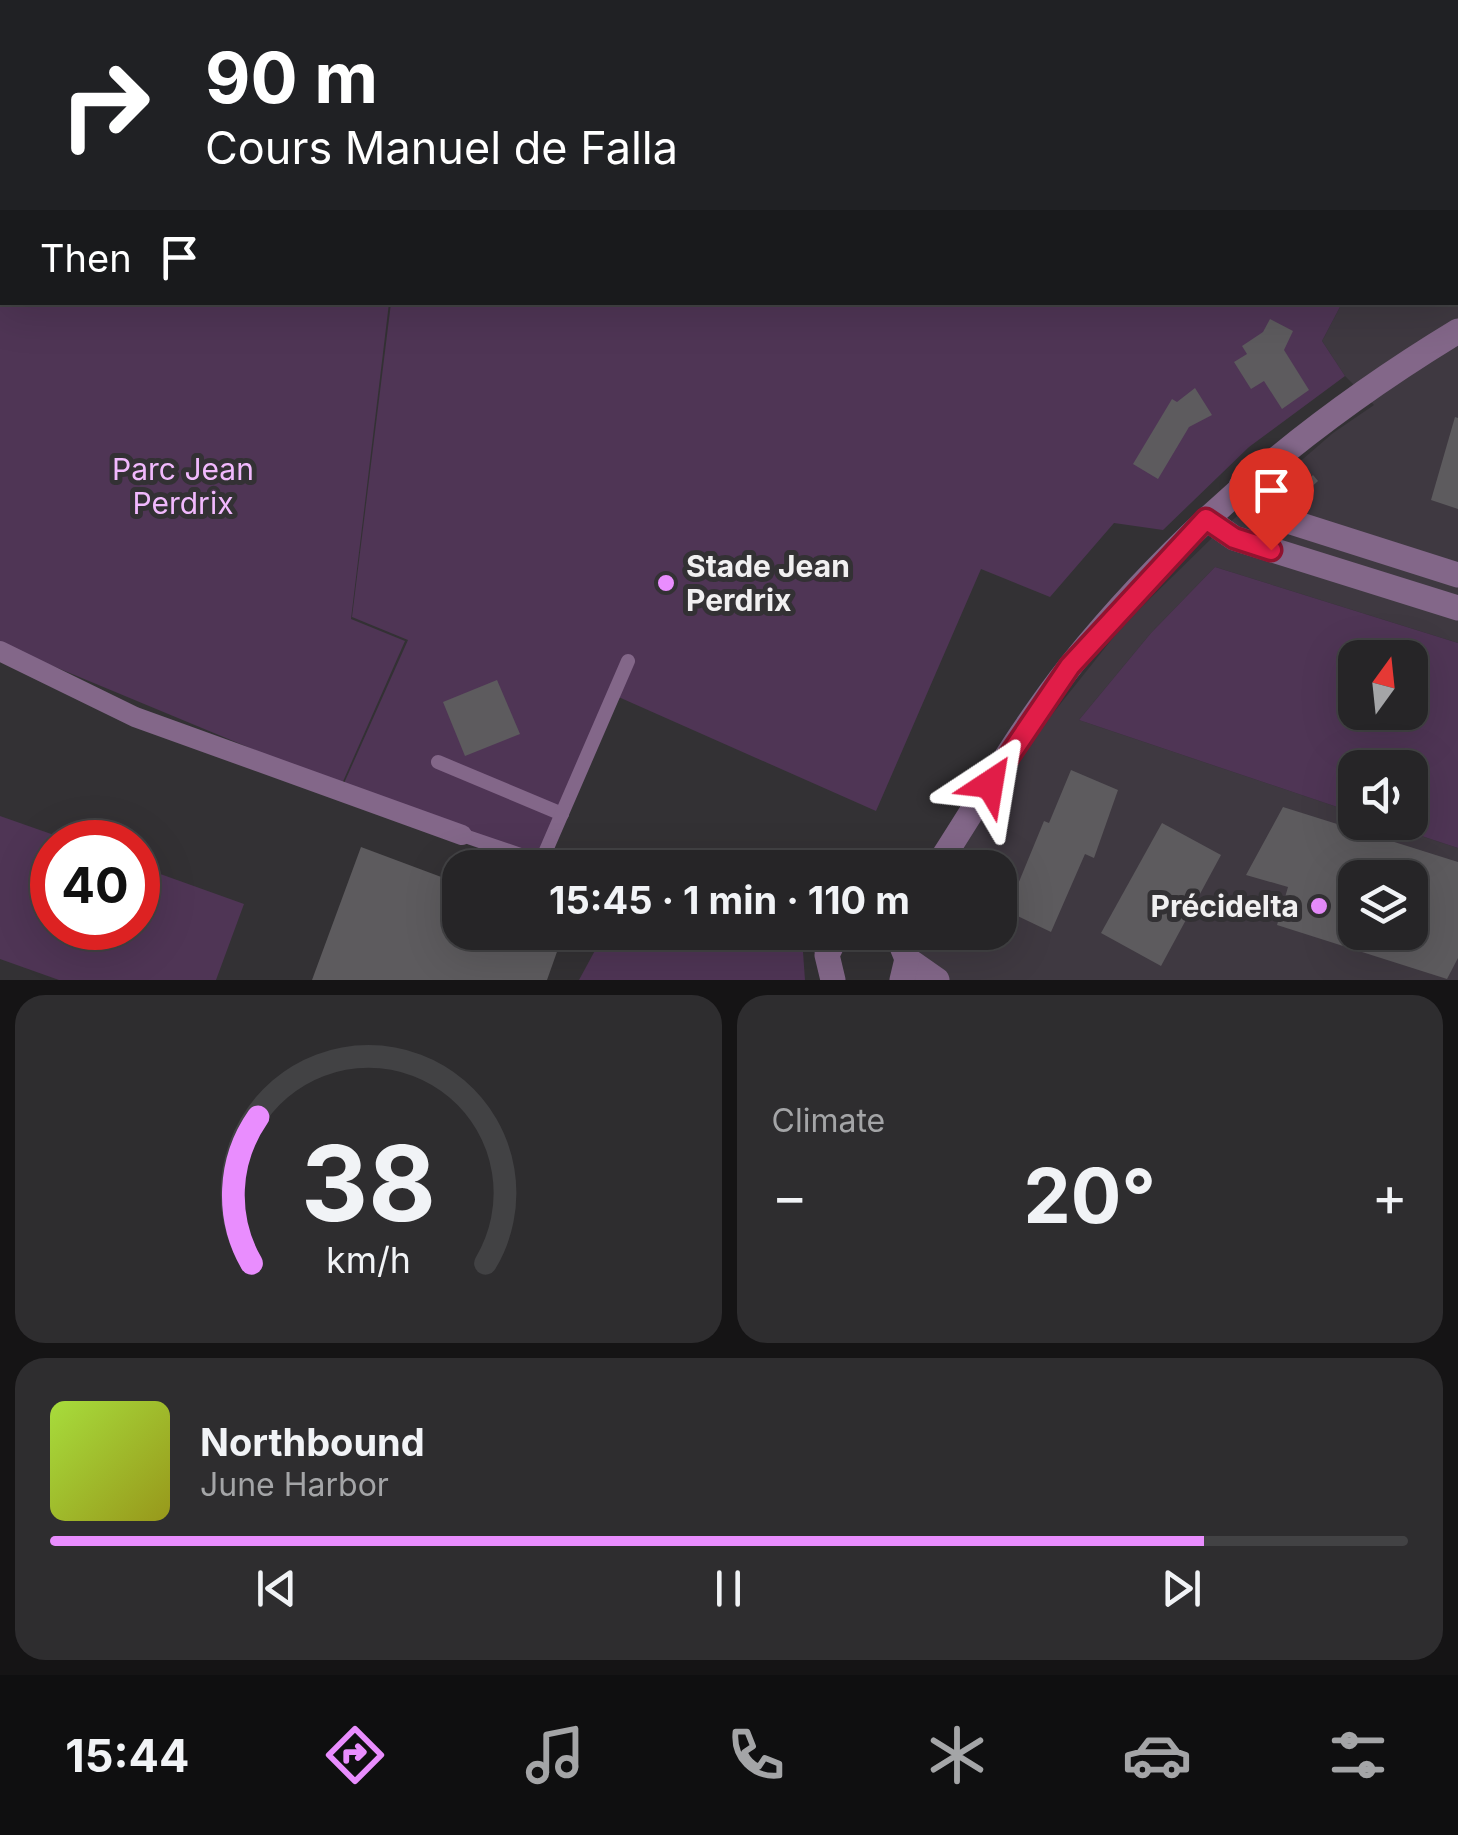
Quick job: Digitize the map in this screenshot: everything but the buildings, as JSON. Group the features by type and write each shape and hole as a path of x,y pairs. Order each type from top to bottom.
{"street":[{"path":"948,850 1070,666 1206,519 1241,486 1355,398 1458,331"},
{"path":"1241,486 1267,511 1288,522 1458,575"},
{"path":"1206,519 1234,538 1458,608"},
{"path":"0,651 135,717 462,834"},
{"path":"904,950 937,980"}],"lane":[{"path":"553,850 562,814 628,661"},
{"path":"438,762 562,814"},
{"path":"462,834 509,850"}],"shaded area":[{"path":"1341,305 1458,305 1458,643 1215,567 1151,633 1079,720 1338,807 1338,840 1428,838 1458,848 1458,980 912,980 921,950 1017,950 1017,850 960,850 1034,737 1124,624 1213,537 1333,433 1374,405 1345,376 1322,341"}],"green space":[{"name":"Parc Jean Perdrix","path":"0,305 389,305 351,619 405,641 341,786 0,644"},
{"name":"Stade Jean Perdrix","path":"391,305 1341,305 1322,341 1345,376 1249,447 1163,530 1114,523 1050,597 981,569 876,811 614,695 546,850 508,850 341,790 408,640 352,617"},
{"path":"1215,567 1458,643 1458,848 1428,838 1428,750 1338,750 1338,807 1079,720 1151,633"},
{"path":"0,816 30,827 30,950 160,950 160,874 244,904 216,980 59,980 0,959"},
{"path":"595,950 801,950 805,980 579,980"}],"place":[{"name":"Stade Jean Perdrix","path":"666,583"},
{"name":"Précidelta","path":"1319,906"}],"route":[{"path":"990,784 1070,666 1114,614 1206,519 1234,538 1271,550"}]}
